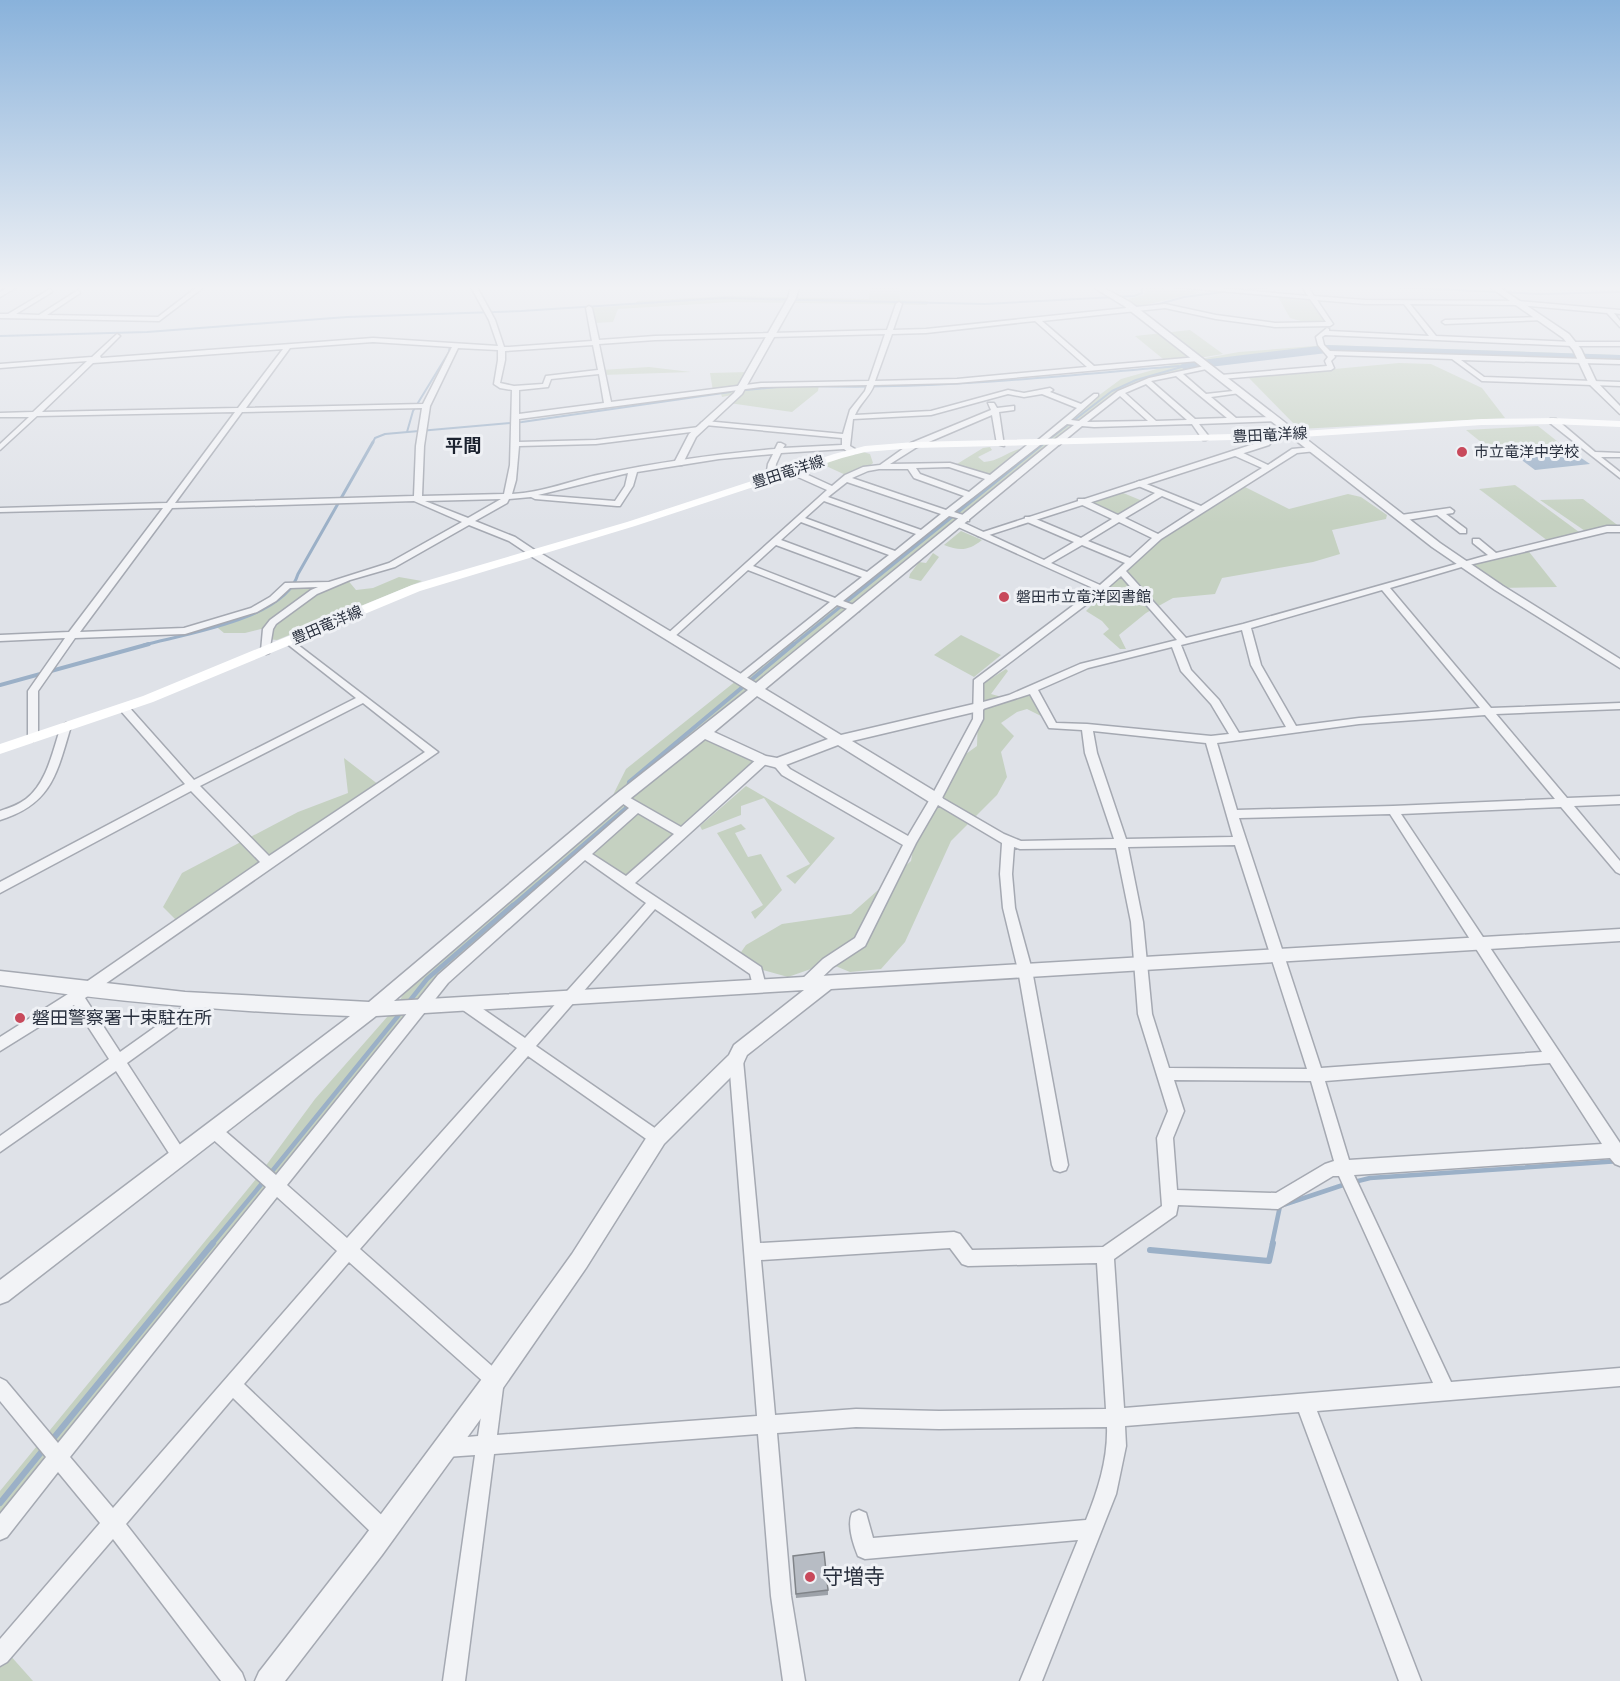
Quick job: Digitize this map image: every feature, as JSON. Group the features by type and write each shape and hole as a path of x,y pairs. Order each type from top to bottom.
{"main road":[{"name":"豊田竜洋線","path":"0,748 124,708 416,588 631,524 792,471 849,449 914,445 1272,436 1482,422 1553,420 1620,424"}],"street":[{"path":"0,448 86,365"},
{"path":"33,737 33,691 274,365"},
{"path":"417,499 420,446 426,406 446,365"},
{"path":"500,365 496,374 497,384 515,388 546,386 548,377 602,372"},
{"path":"600,365 608,405"},
{"path":"679,463 685,449 702,426 738,394 753,365"},
{"path":"0,510 523,495 679,463 778,450 849,449 845,436 852,408 858,399 868,392 877,365"},
{"path":"1089,365 1093,369"},
{"path":"514,417 740,387 780,384 957,381 1130,365"},
{"path":"1221,376 1331,368 1330,365"},
{"path":"1463,365 1482,380 1620,384"},
{"path":"1583,365 1592,382 1620,411"},
{"path":"0,1293 372,1009 621,798 705,733 1079,424 1120,392 1147,381 1209,367 1462,564 1617,660"},
{"path":"1177,373 1235,421"},
{"path":"1147,381 1194,422 1206,438"},
{"path":"266,651 268,629 273,622 314,592 358,574 392,565 509,496 514,444 515,388"},
{"path":"851,417 931,413 1008,392 1024,395 1050,390"},
{"path":"1041,391 1081,407"},
{"path":"1205,396 1240,391"},
{"path":"1120,392 1154,423"},
{"path":"739,679 1096,395"},
{"path":"987,398 994,411 1001,444"},
{"path":"0,415 426,406"},
{"path":"879,467 889,463 914,445 994,411 1011,408"},
{"path":"1064,420 1079,424 1276,419"},
{"path":"1553,420 1620,476"},
{"path":"514,444 596,441 702,426 845,436"},
{"path":"770,478 772,464 789,432"},
{"path":"982,534 1266,443 1272,436"},
{"path":"268,1681 384,1531 495,1380 579,1261 657,1138 736,1060 740,1050 817,983 828,963 860,942 910,843 978,719 978,682 1101,589 1158,537 1295,451 1313,449"},
{"path":"1236,453 1268,468"},
{"path":"1594,454 1620,455"},
{"path":"670,636 832,489 866,469 950,465 992,478"},
{"path":"910,466 917,476 970,495"},
{"path":"523,495 617,504 629,486 633,471"},
{"path":"792,471 832,489"},
{"path":"846,479 948,513 982,534 1101,589"},
{"path":"1138,483 1202,510"},
{"path":"1045,563 1161,493"},
{"path":"822,498 922,533"},
{"path":"417,499 465,522 512,539 838,740 1008,841 1020,845 1240,841"},
{"path":"1081,501 1158,537"},
{"path":"1401,518 1450,511"},
{"path":"1438,512 1463,531"},
{"path":"799,519 896,554"},
{"path":"1028,519 1131,562"},
{"path":"705,733 763,760 778,763 838,740 978,706 1032,688 1084,666 1246,626 1385,588 1462,564 1607,529 1620,529"},
{"path":"775,541 868,576"},
{"path":"1476,541 1494,556"},
{"path":"747,567 856,609"},
{"path":"1122,571 1179,641 1186,671 1215,702 1236,737"},
{"path":"0,638 185,631 254,610 273,599 288,585 332,584"},
{"path":"1385,588 1620,868"},
{"path":"1246,626 1256,665 1293,729"},
{"path":"0,1045 80,994 268,863 432,753 289,641"},
{"path":"1032,688 1053,726 1087,727 1211,740 1359,721 1489,711 1620,706"},
{"path":"0,888 192,785 363,699"},
{"path":"124,708 192,785 268,863"},
{"path":"0,816 26,804 37,795 54,764 66,726"},
{"path":"753,1252 954,1240 968,1258 1106,1255 1170,1210 1166,1138 1176,1111 1145,1014 1137,922 1121,843 1091,753 1087,727"},
{"path":"1211,740 1240,841 1316,1075 1344,1170 1446,1391"},
{"path":"627,883 763,760"},
{"path":"778,763 786,772 910,843"},
{"path":"621,798 682,833"},
{"path":"1232,814 1393,810 1620,800"},
{"path":"0,1530 443,979 637,807"},
{"path":"1393,810 1481,943 1552,1057 1618,1153"},
{"path":"1008,841 1006,874 1009,908 1025,970 1060,1165"},
{"path":"584,854 756,971 759,986"},
{"path":"0,1655 349,1249 654,902"},
{"path":"0,978 80,994 372,1009 1620,935"},
{"path":"80,994 179,1156"},
{"path":"0,1145 201,1002"},
{"path":"465,1004 657,1138"},
{"path":"1164,1074 1316,1075 1552,1057"},
{"path":"736,1060 781,1596 794,1681"},
{"path":"213,1130 495,1380"},
{"path":"1169,1197 1278,1201 1331,1169 1618,1153"},
{"path":"1031,1681 1106,1494 1117,1446 1106,1255"},
{"path":"446,1448 856,1418 939,1420 1115,1418 1620,1377"},
{"path":"454,1681 495,1380"},
{"path":"232,1385 384,1531"},
{"path":"0,1387 113,1523 234,1681"},
{"path":"1305,1403 1410,1681"},
{"path":"859,1520 865,1549 1092,1529"}],"green space":[{"path":"1169,365 1216,365 1143,383 1118,393 704,732 763,760 626,877 590,853 443,979 0,1530 0,1491 256,1179 315,1099 395,1008 409,985 605,811 626,769 996,473 988,474 957,464 983,448 990,447 992,450 978,457 984,462 995,460 1023,448 1017,456 1121,379"},
{"path":"1373,365 1434,365 1482,388 1505,418 1299,429 1248,377"},
{"path":"649,367 691,372 602,375 601,370"},
{"path":"749,372 740,387 819,384 818,391 792,412 729,403 737,394 722,397 720,390 713,391 710,373"},
{"path":"1538,426 1567,449 1497,455 1466,430"},
{"path":"863,452 870,454 873,463 866,469 848,476 826,466 826,460"},
{"path":"1515,485 1579,532 1548,541 1479,489"},
{"path":"1245,487 1289,509 1348,494 1361,497 1387,515 1386,519 1332,530 1340,554 1313,562 1222,578 1215,594 1173,598 1146,613 1119,635 1126,649 1120,649 1103,634 1109,629 1102,621 1086,611 1158,537 1229,493"},
{"path":"1116,490 1145,502 1115,517 1081,501"},
{"path":"1583,499 1620,527 1588,533 1540,500"},
{"path":"961,531 982,540 964,549 944,545"},
{"path":"1526,548 1557,587 1499,588 1462,564"},
{"path":"933,553 939,557 921,581 909,578 919,562 926,563"},
{"path":"399,577 422,581 277,640 267,639 269,627 245,633 224,633 212,623 263,606 286,587 332,584 346,578 356,590 373,588"},
{"path":"961,635 1001,655 974,677 934,655"},
{"path":"1006,669 1008,671 991,694 1009,699 1031,691 1043,717 1027,709 1017,712 1001,723 1014,736 1001,752 1007,777 997,795 951,841 905,942 881,969 850,972 828,963 788,977 759,969 739,955 746,945 782,924 851,914 911,861 916,832 956,761 977,746 979,686"},
{"path":"344,758 379,785 180,924 163,907 182,873 298,812 348,793"},
{"path":"746,786 835,838 795,884 786,876 810,864 764,798 741,806 741,815 702,830 700,826"},
{"path":"741,824 746,829 735,833 748,857 761,854 782,890 755,919 751,912 763,905 717,833"},
{"path":"0,1644 33,1681 0,1681"}],"water":[{"path":"1571,451 1590,464 1535,470 1519,458"}],"building":[{"name":"守増寺","path":"824,1552 828,1590 796,1594 793,1556"}],"waterway":[{"path":"407,432 413,411 441,365"},
{"path":"1185,366 1190,365"},
{"path":"812,386 950,384 1179,366"},
{"path":"1043,444 1112,391 1136,380 1185,366"},
{"path":"746,390 777,387"},
{"path":"373,442 375,438 385,434 522,422 730,392"},
{"path":"144,645 232,622 274,603 289,590 373,442"},
{"path":"793,645 1045,442"},
{"path":"0,685 149,644"},
{"path":"628,789 629,782 794,644"},
{"path":"512,906 626,808 627,802"},
{"path":"408,1003 427,979 513,905"},
{"path":"269,1175 402,1011"},
{"path":"1354,1182 1370,1178 1620,1161"},
{"path":"212,1244 264,1181"},
{"path":"1272,1244 1280,1206 1346,1184"},
{"path":"52,1440 213,1243"},
{"path":"1150,1250 1269,1261 1273,1243"},
{"path":"0,1503 43,1450"}],"place":[{"name":"市立竜洋中学校","path":"1462,452"},
{"name":"磐田市立竜洋図書館","path":"1004,597"},
{"name":"磐田警察署十束駐在所","path":"20,1018"},
{"name":"守増寺","path":"810,1577"}],"district":[{"name":"平間","path":"463,446"}]}
